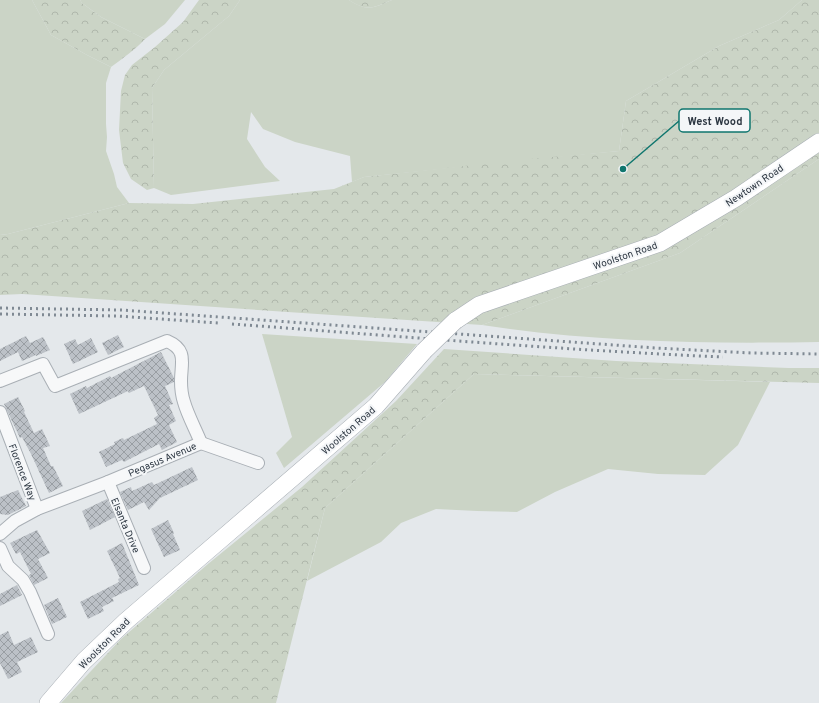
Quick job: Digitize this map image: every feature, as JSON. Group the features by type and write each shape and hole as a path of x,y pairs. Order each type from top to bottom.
{"street":[{"name":"Newtown Road","path":"688,227 736,198 819,142"},
{"name":"Woolston Road","path":"48,703 84,661 126,620 376,406 424,351 455,321 478,305 660,243 688,227"},
{"name":"Pegasus Avenue","path":"0,381 43,364 55,386 167,341 175,344 180,350 183,359 181,382 184,402 201,443 108,482 37,509 15,522 0,534"},
{"name":"Florence Way","path":"0,412 37,509"},
{"path":"201,443 258,464"},
{"name":"Elsanta Drive","path":"108,482 144,568"},
{"path":"0,548 8,566 23,580 30,592 48,634"}],"green space":[{"path":"0,0 32,0 51,35 111,67 106,83 106,151 117,187 129,203 0,235"},
{"path":"32,0 80,0 101,17 145,39 111,67 51,35"},
{"path":"80,0 185,0 165,24 145,39 101,17"},
{"path":"199,0 240,0 229,16 164,70 152,88 154,188 147,190 131,179 123,163 119,130 121,91 125,75 132,65 183,22"},
{"path":"240,0 349,0 361,6 370,8 392,0 802,0 779,20 719,46 626,101 619,151 364,177 352,182 350,156 295,142 263,129 251,112 247,139 265,167 280,181 171,195 154,188 152,88 164,70 229,16"},
{"path":"349,0 392,0 370,8 355,4"},
{"path":"802,0 819,0 819,159 680,253 482,325 22,294 0,295 0,235 129,203 193,204 334,189 364,177 619,151 626,101 719,46 779,20"},
{"path":"819,159 819,342 735,343 650,341 523,331 482,325 680,253"},
{"path":"262,334 417,344 385,382 284,468 276,453 292,437"},
{"path":"444,349 616,361 819,368 819,383 474,374 325,508 276,703 61,703 121,639 208,564 302,487 396,401"},
{"path":"474,374 770,382 738,445 705,475 658,474 608,469 555,492 517,512 436,509 401,523 381,542 307,581 325,508"}],"building":[{"path":"118,335 124,347 108,355 102,343"},
{"path":"26,336 30,343 43,337 50,350 22,361 18,352 0,361 0,349"},
{"path":"91,338 98,352 73,364 64,344 75,339 78,345"},
{"path":"161,352 174,378 174,382 165,386 173,404 169,405 176,421 169,425 177,442 162,450 159,444 124,462 122,460 106,467 99,452 115,444 114,442 123,438 124,440 157,424 154,418 158,415 144,386 129,393 128,391 79,414 70,394 86,386 87,388 110,376 111,378"},
{"path":"18,397 34,433 42,429 50,446 43,448 51,466 53,466 63,486 49,493 31,454 22,437 20,438 4,404"},
{"path":"192,467 198,480 160,498 149,510 144,502 128,510 120,492 131,487 132,491 152,482 154,485"},
{"path":"18,490 26,506 8,515 0,514 0,497"},
{"path":"107,499 115,517 90,530 82,511"},
{"path":"168,520 180,550 164,557 151,529"},
{"path":"37,530 50,553 38,559 48,578 34,585 29,575 31,574 20,552 16,554 10,543"},
{"path":"122,543 139,585 112,598 114,601 102,607 104,611 88,619 80,602 119,582 118,579 120,578 107,551"},
{"path":"17,585 22,595 0,606 0,594"},
{"path":"58,598 67,617 52,624 44,605"},
{"path":"8,631 14,645 31,637 38,652 17,662 22,672 8,679 0,663 0,635"}],"railway":[{"path":"0,308 121,310 656,348 751,353 819,354"},
{"path":"0,314 117,316 218,323"},
{"path":"232,324 539,347 723,357"}],"place":[{"name":"West Wood","path":"623,169"}]}
